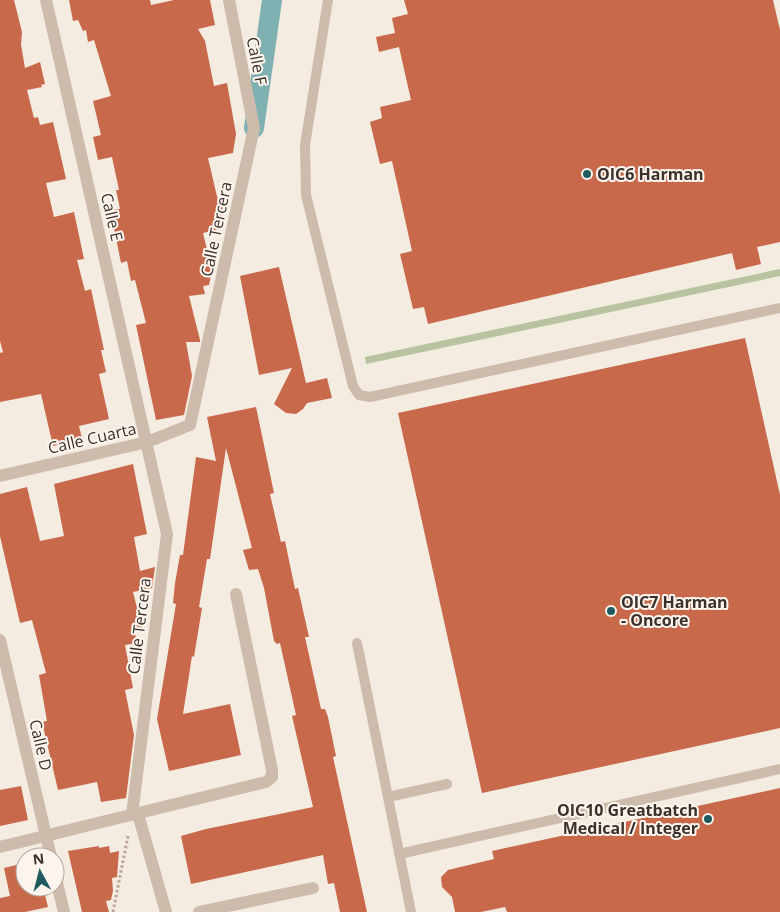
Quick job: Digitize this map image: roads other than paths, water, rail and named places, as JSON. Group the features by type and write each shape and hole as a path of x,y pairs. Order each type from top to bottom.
{"street":[{"name":"Calle E","path":"46,0 147,442"},
{"name":"Calle F","path":"228,0 254,128"},
{"name":"Calle Tercera","path":"190,424 254,128"},
{"name":"Calle Cuarta","path":"0,476 147,442 190,424"},
{"name":"Calle Tercera","path":"135,815 167,534 147,442"},
{"path":"0,847 266,782 272,777 236,594"},
{"name":"Calle D","path":"0,640 49,847"},
{"path":"135,815 166,912"},
{"path":"199,912 313,888"},
{"path":"60,897 64,912"}],"lane":[{"path":"328,0 305,145 306,195 353,386 359,395 370,397 780,308"},
{"path":"357,643 411,912"},
{"path":"399,854 780,769"},
{"path":"388,796 447,784"}],"waterway":[{"path":"254,128 272,0"}],"place":[{"name":"OIC6 Harman","path":"587,174"},
{"name":"OIC7 Harman - Oncore","path":"611,611"},
{"name":"OIC10 Greatbatch Medical / Integer","path":"708,819"}]}
